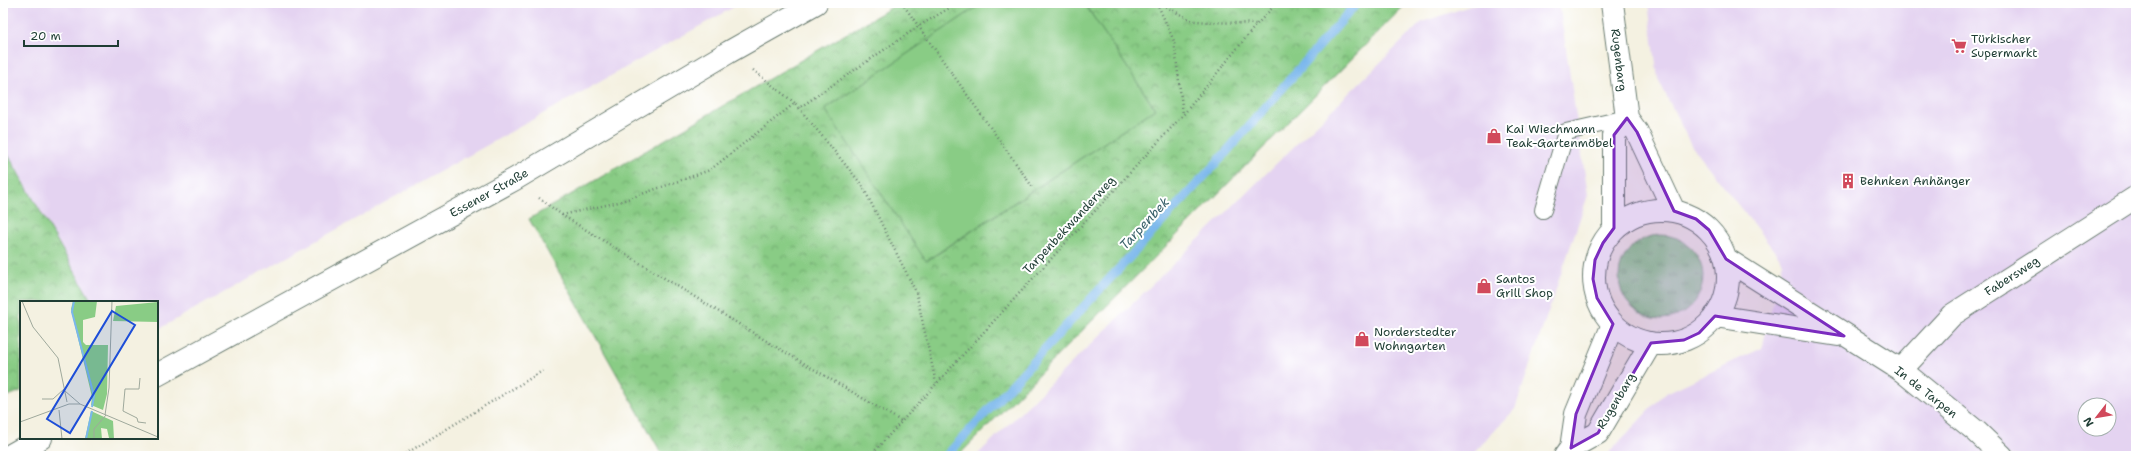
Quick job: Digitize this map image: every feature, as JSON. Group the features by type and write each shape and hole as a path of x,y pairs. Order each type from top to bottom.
{"street":[{"name":"Essener Straße","path":"158,374 515,179 729,52 816,3"},
{"name":"Rugenbarg","path":"1612,3 1627,118 1637,132 1674,211"},
{"path":"1614,228 1614,135 1627,118"},
{"name":"Fabersweg","path":"1900,370 1952,315 2136,197"},
{"path":"1665,209 1674,211 1696,219 1709,230 1719,243 1726,259 1728,276 1727,293 1720,308 1699,332 1684,340 1668,344 1651,343 1634,338 1613,324 1606,315 1597,298 1593,279 1596,260 1602,243 1614,228 1630,217 1647,211 1665,209"},
{"name":"In de Tarpen","path":"1726,259 1844,336 1900,370 1977,432 2002,456"},
{"name":"In de Tarpen","path":"1714,316 1844,336"},
{"name":"Rugenbarg","path":"1568,452 1576,414 1613,324"},
{"name":"Rugenbarg","path":"1568,452 1598,432 1651,343"},
{"path":"9,456 39,439"}],"lane":[{"path":"1543,210 1566,132 1627,118"}],"path":[{"path":"902,3 1034,189"},
{"path":"729,52 800,108 919,26 958,3"},
{"path":"1158,3 1193,21 1257,24"},
{"path":"1158,3 1174,40 1183,115"},
{"name":"Tarpenbekwanderweg","path":"870,456 1183,115 1257,24 1277,3"},
{"path":"562,215 619,202 710,170 795,103"},
{"path":"795,103 862,185 889,238 916,292 936,383"},
{"path":"515,179 562,215 768,342 901,421"},
{"path":"402,456 544,370"}],"highlighted area":[{"path":"1627,118 1637,132 1674,211 1696,219 1709,230 1726,259 1844,336 1715,316 1699,333 1684,340 1651,343 1598,433 1571,448 1576,414 1613,324 1597,298 1593,279 1595,260 1603,243 1614,228 1614,135"}],"shaded area":[{"path":"3,3 741,3 158,329 158,301 91,301 3,146"},
{"path":"1479,3 1559,3 1588,195 1515,409 1471,456 976,456 1422,22"},
{"path":"1648,3 2136,3 2136,456 1606,456 1664,394 1762,348 1783,262 1691,145 1658,79"}],"green space":[{"path":"899,3 983,3 825,109 927,261 1155,109 1084,3 1407,3 958,456 663,456 529,219"},
{"path":"983,3 1084,3 1155,109 926,261 825,109"},
{"path":"3,146 91,301 20,301 20,391 3,398"},
{"path":"1661,235 1677,238 1691,247 1700,261 1703,277 1700,293 1691,307 1677,316 1661,319 1645,316 1631,307 1622,293 1619,277 1622,261 1631,247 1645,238"}],"waterway":[{"name":"Tarpenbek","path":"946,456 1221,158 1357,3"}],"place":[{"name":"Türkischer Supermarkt","path":"1959,46"},
{"name":"Kai Wiechmann Teak-Gartenmöbel","path":"1494,136"},
{"name":"Behnken Anhänger","path":"1848,181"},
{"name":"Santos Grill Shop","path":"1484,286"},
{"name":"Norderstedter Wohngarten","path":"1362,339"}]}
